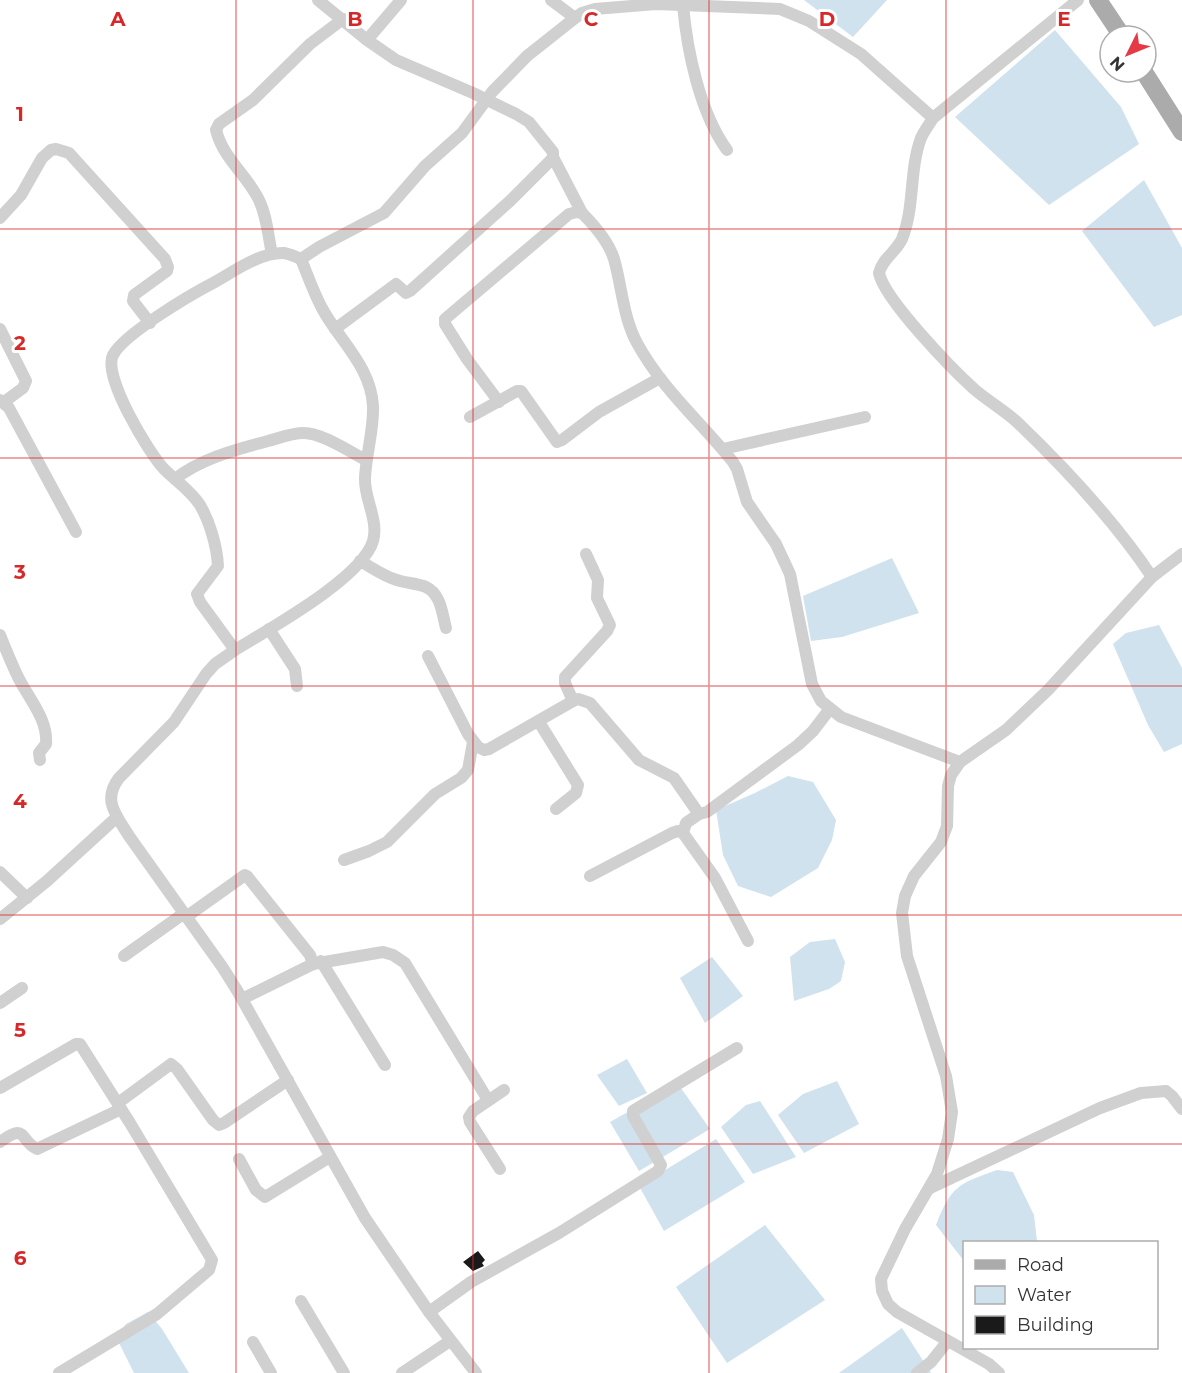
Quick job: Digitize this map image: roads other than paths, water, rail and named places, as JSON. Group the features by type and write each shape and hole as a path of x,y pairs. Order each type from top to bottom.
{"main road":[{"path":"1098,0 1114,24"},
{"path":"1152,84 1182,132"}],"street":[{"path":"318,0 367,40 396,60 516,114 529,122 549,145 582,213 605,242 613,258 628,323 636,341 660,378 723,449 737,469 747,502 776,544 785,562 798,611 812,684 821,701 840,717 960,762"},
{"path":"367,40 401,0"},
{"path":"550,0 575,18"},
{"path":"1078,0 933,118 922,137 916,159 911,204 902,239 880,266 879,278 905,316 951,367 975,390 1016,421 1098,506 1118,529 1152,577"},
{"path":"301,259 318,247 384,213 425,166 462,133 492,92 527,56 582,13 595,9 656,4 780,9 809,21 861,54 933,118"},
{"path":"682,5 685,30 706,113 716,136 727,150"},
{"path":"272,254 259,199 225,154 216,130 219,124 253,100 310,44 343,19"},
{"path":"0,218 21,195 46,153 56,148 69,153 165,259 167,271 134,295 133,301 150,323"},
{"path":"336,329 396,284 406,293 410,291 510,201 553,157"},
{"path":"499,402 467,359 445,324 445,319 448,314 569,214 582,213"},
{"path":"235,650 200,602 197,594 218,566 218,557 208,524 200,506 159,462 137,430 111,371 113,355 150,323 210,285 256,260 272,254 286,253 301,259 323,310 365,374 370,388 373,406 365,488 374,528 373,540 367,555 329,589 215,664 174,722 113,786 110,797 117,817 184,916 223,968 242,999 365,1218 429,1312 476,1373"},
{"path":"0,329 26,381 23,388 2,401 76,532"},
{"path":"470,417 517,391 521,391 557,442 599,412 660,378"},
{"path":"723,449 865,417"},
{"path":"175,480 190,468 207,460 236,450 304,433 318,436 366,460"},
{"path":"573,701 565,682 565,676 608,631 610,625 597,598 598,580 586,554"},
{"path":"999,1373 989,1364 897,1312 888,1304 882,1292 881,1279 888,1262 930,1188 944,1158 952,1112 946,1076 907,956 902,913 905,896 914,876 941,842 947,826 948,786 951,775 960,762 1006,730 1048,690 1152,577 1182,554"},
{"path":"360,561 391,578 424,586 432,591 440,603 446,628"},
{"path":"269,629 295,669 297,686"},
{"path":"0,635 19,680 45,727 46,744 39,753 40,760"},
{"path":"428,656 473,742 484,750 539,722 573,701 584,700 590,703 639,760 674,778 699,814"},
{"path":"683,833 686,823 699,814 707,812 798,745 813,731 829,710"},
{"path":"539,722 578,785 576,793 556,809"},
{"path":"344,860 387,842 435,794 461,778 468,770 473,742"},
{"path":"0,919 56,874 117,817"},
{"path":"590,876 672,833 678,831 683,833 716,878 748,940"},
{"path":"0,872 27,898"},
{"path":"124,956 244,875 247,876 317,962 385,1065"},
{"path":"242,999 317,962 383,952 393,955 405,963 488,1100"},
{"path":"0,1003 22,988"},
{"path":"0,1088 76,1044 82,1046 212,1260 209,1270 157,1314 59,1373"},
{"path":"429,1312 471,1282 559,1233 658,1172 661,1165 633,1116 633,1111 737,1048"},
{"path":"0,1142 11,1134 23,1134 37,1149 120,1106 171,1064 219,1125 224,1124 288,1080"},
{"path":"500,1169 469,1117 473,1111 504,1090"},
{"path":"930,1188 1100,1108 1142,1093 1166,1091 1182,1109"},
{"path":"239,1159 256,1190 265,1197 330,1157"},
{"path":"301,1301 344,1373"},
{"path":"402,1373 450,1341"},
{"path":"253,1342 271,1373"},
{"path":"917,1373 931,1362 947,1342"}],"water":[{"path":"804,0 887,0 853,37"},
{"path":"1055,30 1098,80 1098,84 1101,84 1121,107 1139,144 1049,205 955,117"},
{"path":"1144,180 1182,248 1182,315 1154,327 1082,231"},
{"path":"892,558 919,613 842,637 811,641 803,596"},
{"path":"1159,625 1182,668 1182,744 1164,752 1148,725 1113,644 1126,633"},
{"path":"788,776 813,782 836,820 832,840 818,868 771,897 738,886 723,855 716,810"},
{"path":"835,939 845,962 841,981 829,989 794,1001 790,957 810,942"},
{"path":"712,957 743,996 705,1023 680,978"},
{"path":"627,1059 647,1093 619,1106 597,1075"},
{"path":"837,1081 859,1124 804,1153 778,1115 803,1094"},
{"path":"678,1084 710,1129 639,1171 610,1122"},
{"path":"760,1101 796,1157 753,1174 721,1127 746,1105"},
{"path":"716,1139 745,1182 664,1231 639,1186"},
{"path":"997,1170 1013,1172 1034,1215 1037,1241 963,1241 963,1260 936,1225 952,1194 973,1179"},
{"path":"765,1225 825,1300 727,1363 676,1287"},
{"path":"148,1312 162,1329 189,1373 134,1373 116,1337 126,1324"},
{"path":"902,1328 931,1373 839,1373"}]}
